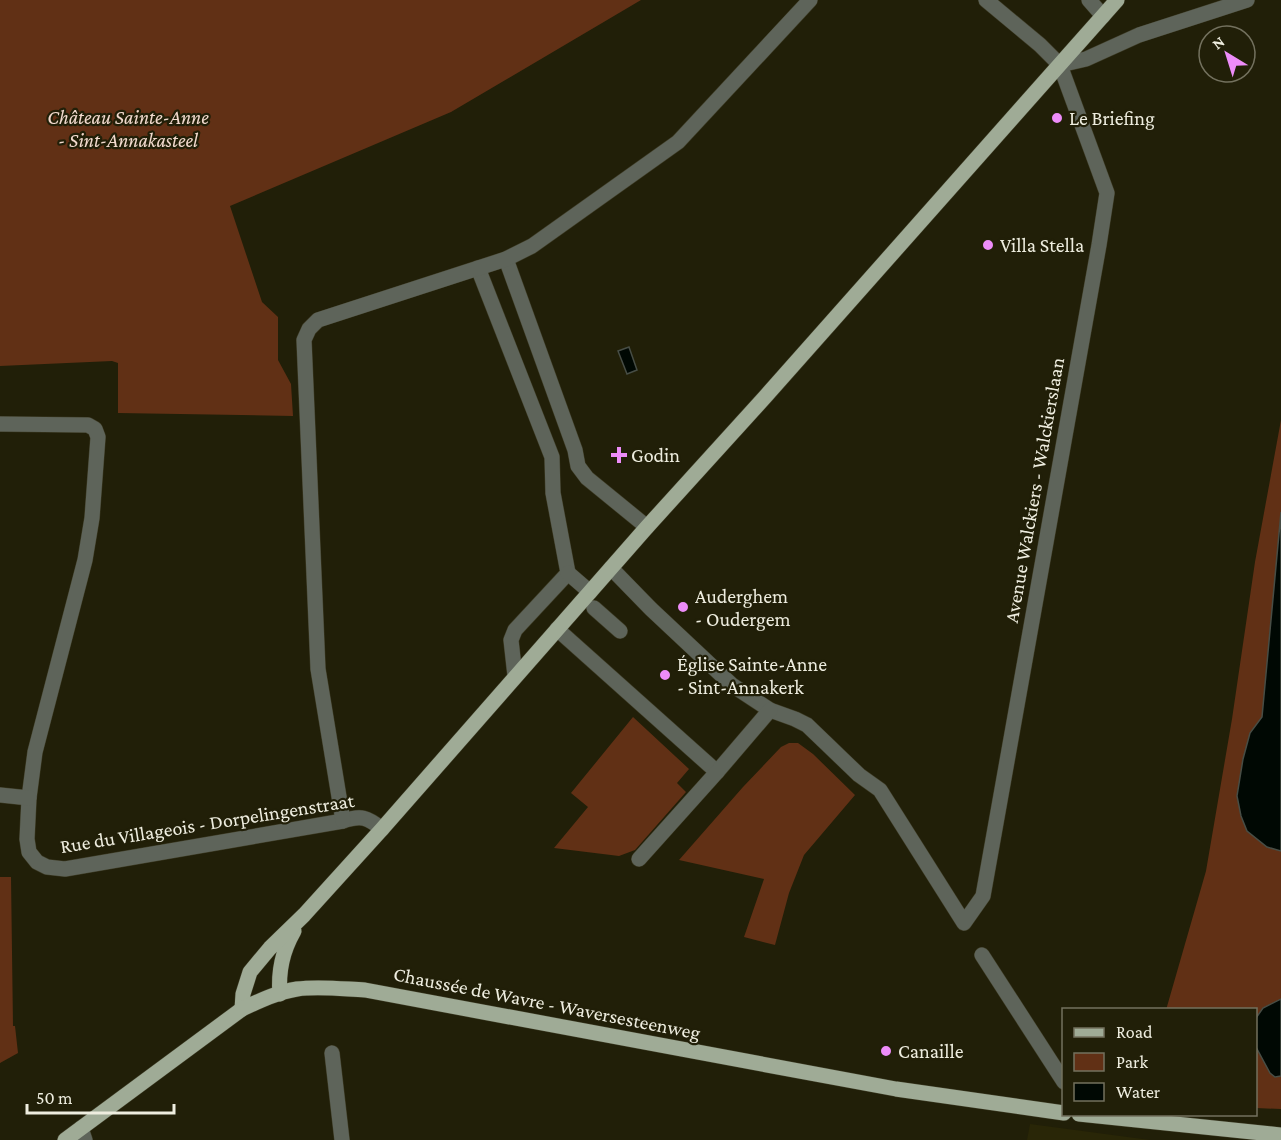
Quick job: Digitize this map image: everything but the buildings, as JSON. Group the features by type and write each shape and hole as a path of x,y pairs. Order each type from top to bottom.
{"main road":[{"path":"242,1009 243,994 250,972 270,948 304,915 382,829 646,527 765,398 1117,0"},
{"path":"280,994 279,981 285,946 304,915"},
{"name":"Chaussée de Wavre - Waversesteenweg","path":"65,1140 83,1134 242,1009 260,1000 296,989 365,990 896,1089 1062,1113"},
{"path":"1094,1116 1244,1136 1281,1136"}],"street":[{"path":"343,821 318,669 304,340 309,329 318,320 506,259 532,246 678,142 810,0"},
{"path":"986,0 1040,45 1060,65 1086,59 1139,35 1247,0"},
{"path":"1089,0 1103,16"},
{"name":"Avenue Walckiers - Walckierslaan","path":"770,710 807,725 860,775 880,790 963,923 983,896 1107,193 1060,65"},
{"path":"506,259 575,450 578,466 587,478 646,527"},
{"path":"478,268 552,457 553,493 568,573 590,592"},
{"name":"Rue du Villageois - Dorpelingenstraat","path":"0,424 88,425 95,429 98,437 92,518 86,560 35,753 28,798 27,839 29,852 37,862 48,867 64,869 356,817 374,822 382,829"},
{"path":"553,474 578,466"},
{"path":"611,568 732,685 770,710 639,859"},
{"path":"515,676 512,640 515,630 568,573"},
{"path":"594,608 620,631"},
{"path":"557,629 717,772"},
{"path":"0,795 28,798"},
{"path":"982,955 1062,1079"},
{"path":"332,1053 342,1140"}],"shaded area":[{"path":"1030,1124 1150,1140 1027,1140"}],"green space":[{"name":"Château Sainte-Anne - Sint-Annakasteel","path":"0,0 641,0 451,112 230,206 262,302 278,317 278,360 291,384 293,416 118,413 118,363 112,361 0,366"},
{"path":"1281,420 1281,1109 1257,1108 1257,1008 1167,1008 1206,871 1232,719 1255,562"},
{"path":"633,717 689,769 677,783 686,792 635,850 619,856 554,848 588,807 571,793"},
{"path":"789,743 798,743 813,754 855,795 804,855 789,893 775,945 744,937 764,879 679,860 743,787 781,747"},
{"path":"0,877 11,877 13,1026 15,1026 18,1053 0,1063"}],"water":[{"path":"629,347 637,370 627,374 618,351"},
{"path":"1281,512 1281,851 1267,847 1247,831 1237,796 1250,733 1262,717"},
{"path":"1281,999 1281,1076 1275,1077 1270,1073 1257,1049 1257,1017 1263,1008"}],"place":[{"name":"Le Briefing","path":"1057,118"},
{"name":"Villa Stella","path":"988,245"},
{"name":"Godin","path":"619,455"},
{"name":"Auderghem - Oudergem","path":"683,607"},
{"name":"Église Sainte-Anne - Sint-Annakerk","path":"665,675"},
{"name":"Canaille","path":"886,1051"}]}
